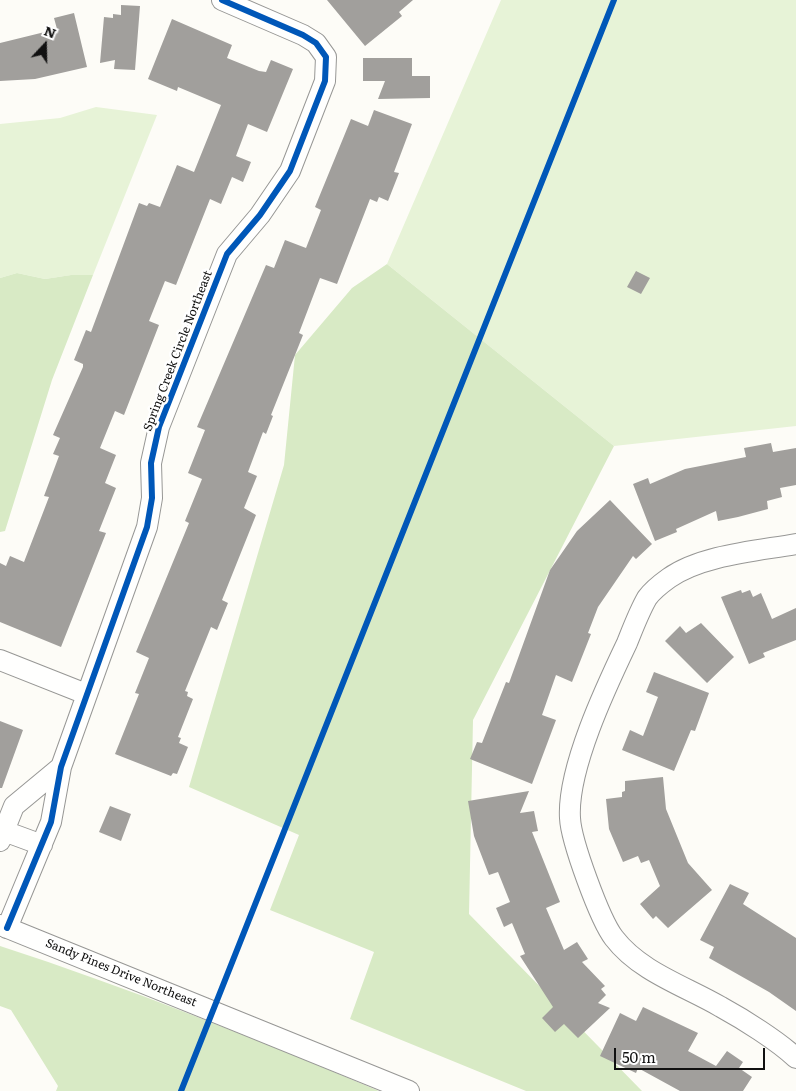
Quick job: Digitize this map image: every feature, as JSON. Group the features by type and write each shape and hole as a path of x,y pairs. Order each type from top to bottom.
{"street":[{"name":"Spring Creek Circle Northeast","path":"3,926 52,822 61,767 147,527 152,498 152,463 159,427 227,254 260,215 290,171 325,81 326,57 316,43 303,35 222,0"},
{"path":"796,544 695,564 670,578 648,597 608,684 586,741 572,793 570,818 586,877 612,936 623,949 635,960 655,972 723,1008 796,1058"},
{"path":"0,660 86,694"},
{"path":"42,845 2,836 14,806 61,767"},
{"name":"Sandy Pines Drive Northeast","path":"3,926 409,1091"}],"green space":[{"path":"501,0 796,0 796,426 614,446 387,264"},
{"path":"96,107 157,115 93,275 71,275 45,279 17,273 0,278 0,124 60,118"},
{"path":"387,264 614,446 473,720 469,914 642,1091 526,1091 350,1019 374,952 270,910 299,835 189,787 284,465 295,355 352,288"},
{"path":"17,273 45,279 71,275 93,275 52,380 5,531 0,532 0,278"},
{"path":"0,946 191,1014 379,1091 56,1091 58,1086 11,1010 0,1006"}],"building":[{"path":"327,0 413,0 399,12 402,16 365,46"},
{"path":"121,5 140,6 135,70 114,69 115,60 100,63 104,17 113,18 113,14 121,15"},
{"path":"74,13 87,67 35,79 0,81 0,43 57,29 54,18"},
{"path":"172,19 232,45 227,58 259,71 266,72 271,60 293,69 267,132 248,124 236,156 251,162 243,182 232,177 221,204 210,199 176,285 165,281 149,321 159,325 124,415 115,411 100,448 116,455 105,483 116,488 99,531 106,533 61,647 0,622 0,563 6,566 10,556 24,562 49,497 44,496 59,456 53,454 60,438 53,435 83,367 83,364 74,360 86,330 91,332 139,203 147,206 149,203 160,207 177,165 194,172 221,105 178,87 177,91 148,79"},
{"path":"363,58 412,58 412,76 430,76 430,98 378,99 385,81 363,81"},
{"path":"374,110 412,124 394,172 399,173 388,201 379,197 377,202 370,199 337,284 320,278 299,333 303,335 271,415 273,416 266,434 263,432 248,472 257,476 244,508 256,515 222,600 228,603 217,630 211,627 185,691 188,692 187,696 193,699 178,737 181,738 179,743 188,747 177,774 173,773 171,776 115,754 139,694 135,693 149,658 136,652 189,523 185,521 202,479 188,473 205,430 197,427 266,265 274,268 285,240 306,248 321,210 315,207 351,119 368,126"},
{"path":"636,271 650,278 641,294 627,287"},
{"path":"771,443 773,452 796,448 796,485 780,488 782,497 767,501 768,509 718,521 716,511 676,529 677,532 655,541 633,484 648,478 650,484 685,469 746,457 744,448"},
{"path":"610,500 652,544 636,559 633,556 598,607 588,633 591,634 572,682 556,675 542,715 556,720 532,784 470,759 477,742 482,743 506,682 509,683 550,570 577,531"},
{"path":"741,590 742,593 750,590 753,597 761,593 772,619 796,608 796,640 763,653 765,657 749,664 721,597"},
{"path":"701,623 734,657 707,683 665,641 680,626 686,633"},
{"path":"654,672 709,693 695,731 691,730 674,771 622,750 630,730 643,736 658,697 646,692"},
{"path":"0,721 23,730 2,788 0,788"},
{"path":"663,777 666,809 688,863 712,890 668,928 656,916 653,919 640,904 660,886 649,860 641,863 638,856 623,862 609,829 606,799 622,797 622,792 625,791 625,781"},
{"path":"529,791 520,813 534,811 538,831 532,832 560,902 546,908 564,950 577,942 588,959 582,962 605,986 601,989 606,995 598,1003 610,1008 578,1038 564,1024 555,1032 542,1018 553,1007 520,956 525,954 512,923 504,927 496,908 510,902 498,872 489,875 474,836 468,801"},
{"path":"110,806 131,814 121,841 99,832"},
{"path":"730,884 749,893 743,904 796,938 796,1011 769,992 709,958 714,947 700,940"},
{"path":"643,1007 698,1033 688,1051 716,1066 727,1051 743,1062 739,1068 752,1077 743,1091 680,1091 638,1068 636,1073 600,1056 620,1013 636,1021"}],"cycle path":[{"path":"7,928 51,822 61,767 147,527 152,498 151,463 159,427 227,254 260,215 290,171 325,81 326,57 316,43 303,35 222,0"},
{"path":"181,1091 614,0"}]}
